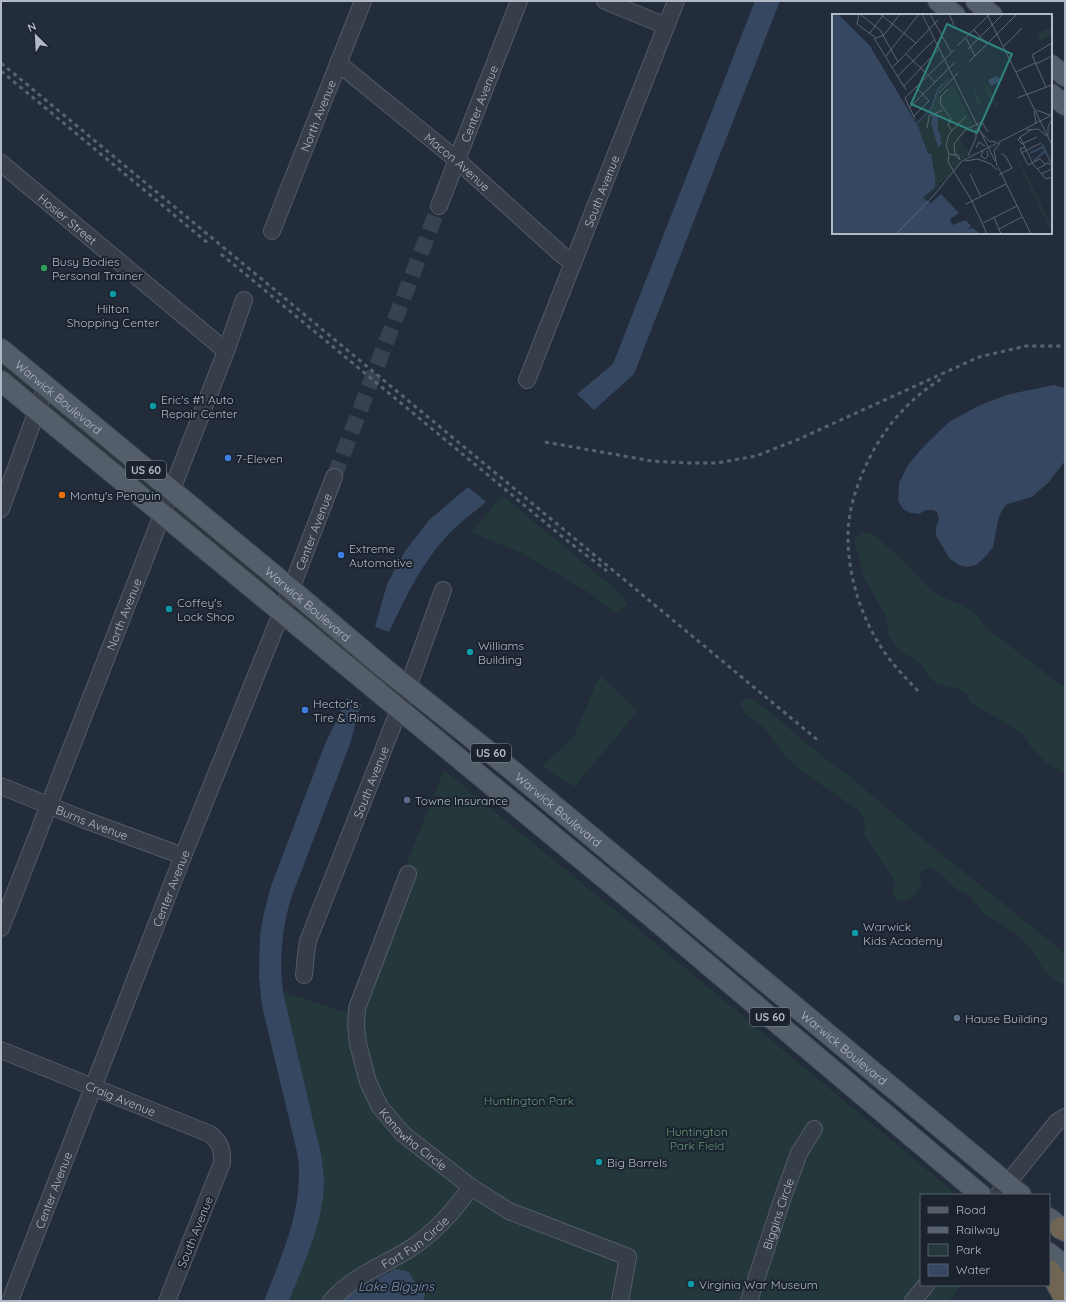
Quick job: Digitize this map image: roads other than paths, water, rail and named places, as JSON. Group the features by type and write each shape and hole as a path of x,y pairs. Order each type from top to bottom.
{"highway":[{"path":"1050,1272 1056,1280 1065,1298"}],"main road":[{"path":"938,1 955,14"},
{"path":"976,1 991,14"},
{"path":"1052,66 1065,76"},
{"path":"1052,95 1065,105"},
{"name":"Warwick Boulevard","path":"1,349 408,687 508,767 882,1079 1009,1191"},
{"name":"Warwick Boulevard","path":"1,381 649,915 980,1194"},
{"path":"558,840 573,821"},
{"path":"649,915 664,897"},
{"path":"866,1097 882,1079"},
{"path":"1050,1254 1065,1266"}],"street":[{"name":"North Avenue","path":"272,231 363,1"},
{"name":"Center Avenue","path":"439,206 519,1"},
{"path":"605,1 666,26"},
{"name":"South Avenue","path":"527,380 676,1"},
{"name":"Macon Avenue","path":"338,63 457,160 562,255 573,263"},
{"name":"Hosier Street","path":"1,163 226,351"},
{"name":"North Avenue","path":"1,928 226,351 244,300"},
{"path":"1,509 46,386"},
{"name":"Center Avenue","path":"10,1301 183,856 291,589 334,477"},
{"name":"South Avenue","path":"304,975 308,941 400,709 443,590"},
{"name":"Burns Avenue","path":"1,786 183,856"},
{"name":"Kanawha Circle","path":"408,874 356,1008 358,1047 368,1082 380,1107 403,1134 471,1187 509,1211 628,1257 620,1301"},
{"name":"Craig Avenue","path":"1,1050 210,1134 220,1147 223,1155 222,1163"},
{"path":"1009,1191 1057,1122 1065,1117"},
{"name":"Biggins Circle","path":"749,1301 783,1197 800,1153 814,1129"},
{"name":"South Avenue","path":"167,1301 222,1163"},
{"name":"Fort Fun Circle","path":"331,1301 344,1287 407,1250 440,1226 471,1187"},
{"path":"912,1301 925,1286"}],"water":[{"path":"755,1 780,1 634,374 594,410 577,394 613,364"},
{"path":"1054,385 1065,388 1065,461 1049,482 1032,497 1007,504 1002,510 998,521 993,547 987,555 976,565 966,567 959,565 950,559 936,536 936,527 939,520 937,512 933,510 926,510 919,514 911,513 903,509 898,501 899,483 908,465 924,446 949,422 980,405 1010,394"},
{"path":"468,487 486,502 459,524 434,551 417,577 389,632 375,627 387,584 405,551 429,520"},
{"path":"347,698 361,704 350,744 290,901 283,935 281,957 283,992 321,1154 324,1178 321,1210 307,1256 289,1301 264,1301 291,1228 298,1191 299,1171 297,1152 262,1006 259,977 260,934 271,886 325,744"},
{"name":"Lake Biggins","path":"395,1269 409,1272 414,1281 422,1286 425,1295 423,1301 346,1301 345,1298 349,1293 359,1286 361,1287"}],"tunnel":[{"path":"334,477 439,206"}],"railway":[{"path":"1,63 820,742"},
{"path":"1,71 209,244"},
{"path":"221,254 565,539 607,571"},
{"path":"545,442 652,461 717,463 756,456 799,439 979,357 1026,346 1065,346"},
{"path":"918,691 898,670 885,653 873,633 859,603 854,586 849,553 849,520 854,496 876,445 910,402 943,378"}],"place":[{"name":"Busy Bodies Personal Trainer","path":"44,268"},
{"name":"Hilton Shopping Center","path":"113,294"},
{"name":"Eric's #1 Auto Repair Center","path":"153,406"},
{"name":"7-Eleven","path":"228,458"},
{"name":"Monty's Penguin","path":"62,495"},
{"name":"Extreme Automotive","path":"341,555"},
{"name":"Coffey's Lock Shop","path":"169,609"},
{"name":"Williams Building","path":"470,652"},
{"name":"Hector's Tire & Rims","path":"305,710"},
{"name":"Towne Insurance","path":"407,800"},
{"name":"Warwick Kids Academy","path":"855,933"},
{"name":"Hause Building","path":"957,1018"},
{"name":"Big Barrels","path":"599,1162"},
{"name":"Virginia War Museum","path":"691,1284"}],"park label":[{"name":"Huntington Park","path":"529,1100"},
{"name":"Huntington Park Field","path":"697,1138"}]}
